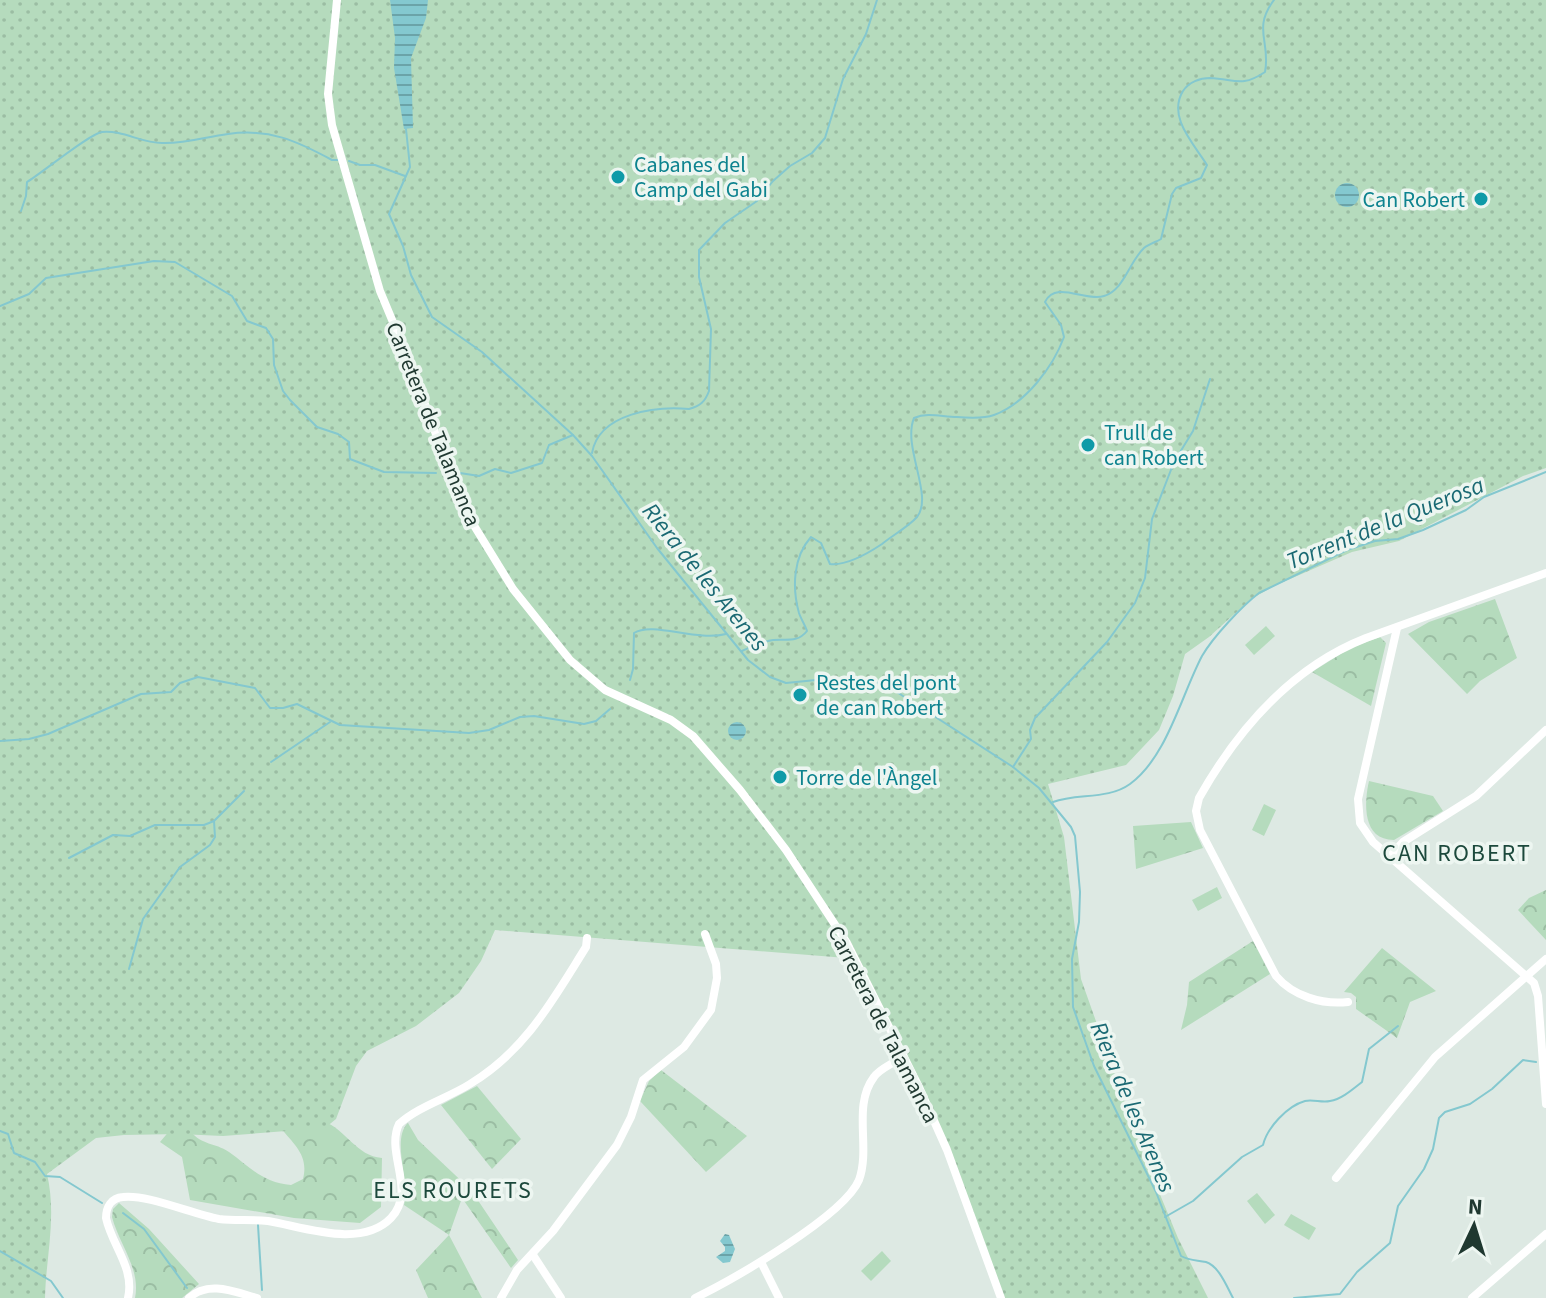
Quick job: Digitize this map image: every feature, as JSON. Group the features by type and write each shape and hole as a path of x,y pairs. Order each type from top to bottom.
{"street":[{"name":"Carretera de Talamanca","path":"337,0 328,94 332,125 380,291 414,374 451,479 470,520 513,589 582,672 609,692 682,727 693,736 786,850 847,943 903,1055 947,1150 1001,1298"},
{"path":"1348,1002 1318,1001 1287,988 1276,976 1204,837 1197,818 1197,805 1213,774 1249,722 1292,682 1343,647 1546,573"},
{"path":"1397,628 1357,807 1360,823 1367,836 1527,975 1537,988 1546,1104"},
{"path":"1390,856 1403,842 1476,796 1546,730"},
{"path":"501,1298 517,1270 553,1231 617,1145 628,1125 643,1080 684,1047 711,1010 716,964 705,934"},
{"path":"128,1298 130,1279 106,1218 110,1203 122,1197 138,1198 218,1219 266,1221 328,1232 363,1232 387,1221 398,1209 401,1200 395,1141 399,1124 469,1085 514,1053 544,1014 586,947 587,938"},
{"path":"1336,1178 1435,1057 1546,959"},
{"path":"695,1298 761,1262 818,1222 850,1193 858,1182 865,1153 863,1120 867,1092 875,1075 903,1055"},
{"path":"1472,1298 1546,1234"},
{"path":"533,1255 561,1298"},
{"path":"761,1262 779,1298"},
{"path":"189,1298 195,1292 212,1288 257,1298"}],"green space":[{"path":"0,0 1546,0 1546,468 1523,476 1399,541 1352,552 1251,599 1185,654 1159,730 1126,765 1048,784 1064,837 1081,979 1142,1151 1178,1238 1208,1298 1003,1298 952,1157 859,959 495,930 481,961 459,993 416,1026 367,1051 356,1066 336,1119 325,1128 223,1136 179,1134 96,1138 47,1174 51,1221 45,1298 0,1298"},
{"path":"1495,599 1517,658 1480,681 1467,694 1408,634 1429,622"},
{"path":"1266,626 1275,636 1254,655 1245,645"},
{"path":"1380,637 1386,643 1371,706 1312,672 1350,648"},
{"path":"1369,781 1433,796 1443,811 1394,840 1384,838 1376,834 1368,819 1366,800"},
{"path":"1264,804 1276,810 1264,836 1252,830"},
{"path":"1191,822 1203,848 1136,869 1133,826"},
{"path":"1217,887 1222,898 1198,911 1192,900"},
{"path":"1546,890 1546,940 1518,910 1529,898"},
{"path":"1253,941 1270,974 1181,1030 1189,982"},
{"path":"1382,948 1436,991 1410,1002 1397,1038 1356,1009 1356,997 1344,992"},
{"path":"661,1070 747,1136 706,1172 640,1101 649,1081"},
{"path":"477,1086 521,1139 492,1169 441,1105"},
{"path":"323,1121 339,1130 365,1153 382,1158 381,1207 360,1223 294,1218 190,1200 182,1157 160,1142 171,1129 190,1131 199,1139 229,1152 265,1178 291,1185 303,1179 304,1163 299,1151 281,1128"},
{"path":"408,1123 418,1140 471,1190 518,1260 511,1268 462,1198 449,1235 404,1205 401,1139"},
{"path":"1257,1193 1275,1215 1265,1224 1247,1201"},
{"path":"119,1203 149,1229 199,1284 182,1298 135,1298 135,1277 112,1217 113,1209"},
{"path":"1291,1214 1316,1228 1309,1240 1284,1225"},
{"path":"449,1235 482,1298 428,1298 416,1270"},
{"path":"882,1251 891,1261 871,1281 861,1271"}],"water":[{"path":"390,0 428,0 426,18 411,58 413,128 404,129 394,68 395,38"},
{"path":"1347,183 1356,186 1359,195 1356,204 1347,207 1338,204 1335,195 1338,186"},
{"path":"733,722 741,722 746,731 744,738 733,740 728,735 728,727"},
{"path":"725,1234 729,1235 735,1249 730,1262 723,1263 716,1257 725,1251 720,1241"}],"waterway":[{"path":"592,453 605,429 617,421 646,411 689,409 706,398 709,391 711,329 699,277 699,250 725,223 757,201 773,181 812,153 825,138 843,79 866,34 877,0"},
{"path":"742,651 768,641 798,638 807,631 799,613 795,583 797,563 811,537 821,543 830,564 843,563 876,548 917,517 922,497 912,443 914,418 930,415 985,417 1017,402 1045,372 1064,337 1061,325 1045,302 1050,296 1063,292 1096,297 1111,293 1144,248 1161,239 1172,194 1176,188 1201,178 1207,165 1180,120 1179,101 1183,91 1202,79 1244,81 1265,72 1264,19 1274,0"},
{"name":"Riera de les Arenes","path":"406,129 410,167 389,214 411,275 432,317 482,352 573,435 592,456 657,548 748,660 770,677 786,683 836,678 870,680 889,687 1013,767 1039,788 1071,827 1075,836 1080,892 1079,922 1072,959 1073,1007 1094,1066 1156,1192 1181,1256 1211,1264 1233,1298"},
{"path":"21,211 27,182 87,139 102,132 162,143 257,133 282,138 338,160"},
{"path":"349,161 375,165 405,176"},
{"path":"0,306 29,294 46,278 154,261 175,262 232,296 247,321 266,328 273,339 274,365 283,391 317,427 338,434 349,442 350,459 384,472 436,473"},
{"path":"1013,767 1031,739 1030,730 1035,718 1107,642 1135,603 1145,578 1152,519 1174,462 1193,431 1210,379"},
{"path":"460,473 479,476 495,469 511,473 542,463 549,445 573,435"},
{"name":"Torrent de la Querosa","path":"1053,802 1112,792 1130,784 1143,772 1164,742 1207,648 1228,622 1259,593 1347,550 1423,530 1466,510 1484,497 1546,472"},
{"path":"630,680 634,633 652,629 702,636 726,634"},
{"path":"0,741 48,734 141,694 171,692 180,683 198,677 255,688 270,708 297,704 340,725 469,733 489,730 520,717 534,716 584,724 596,721 610,709"},
{"path":"271,762 330,722"},
{"path":"129,969 143,919 180,867 210,845 215,837 214,821 244,791"},
{"path":"69,858 113,835 130,836 155,825 204,825 214,821"},
{"path":"1165,1217 1193,1201 1242,1157 1263,1145 1273,1125 1291,1108 1305,1101 1334,1100 1362,1082 1369,1049 1398,1026"},
{"path":"1294,1298 1340,1294 1357,1272 1390,1243 1398,1206 1424,1169 1433,1149 1439,1118 1445,1112 1470,1104 1492,1089 1523,1060 1536,1062"},
{"path":"0,1131 8,1134 14,1153 35,1162 45,1176 60,1177 102,1203"},
{"path":"123,1213 144,1229 187,1288"},
{"path":"258,1225 262,1290"},
{"path":"0,1251 51,1281 63,1298"}],"place":[{"name":"Cabanes del Camp del Gabi","path":"618,177"},
{"name":"Can Robert","path":"1481,199"},
{"name":"Trull de can Robert","path":"1088,445"},
{"name":"Restes del pont de can Robert","path":"800,695"},
{"name":"Torre de l'Àngel","path":"780,777"}],"district":[{"name":"CAN ROBERT","path":"1457,853"},
{"name":"ELS ROURETS","path":"453,1190"}]}
